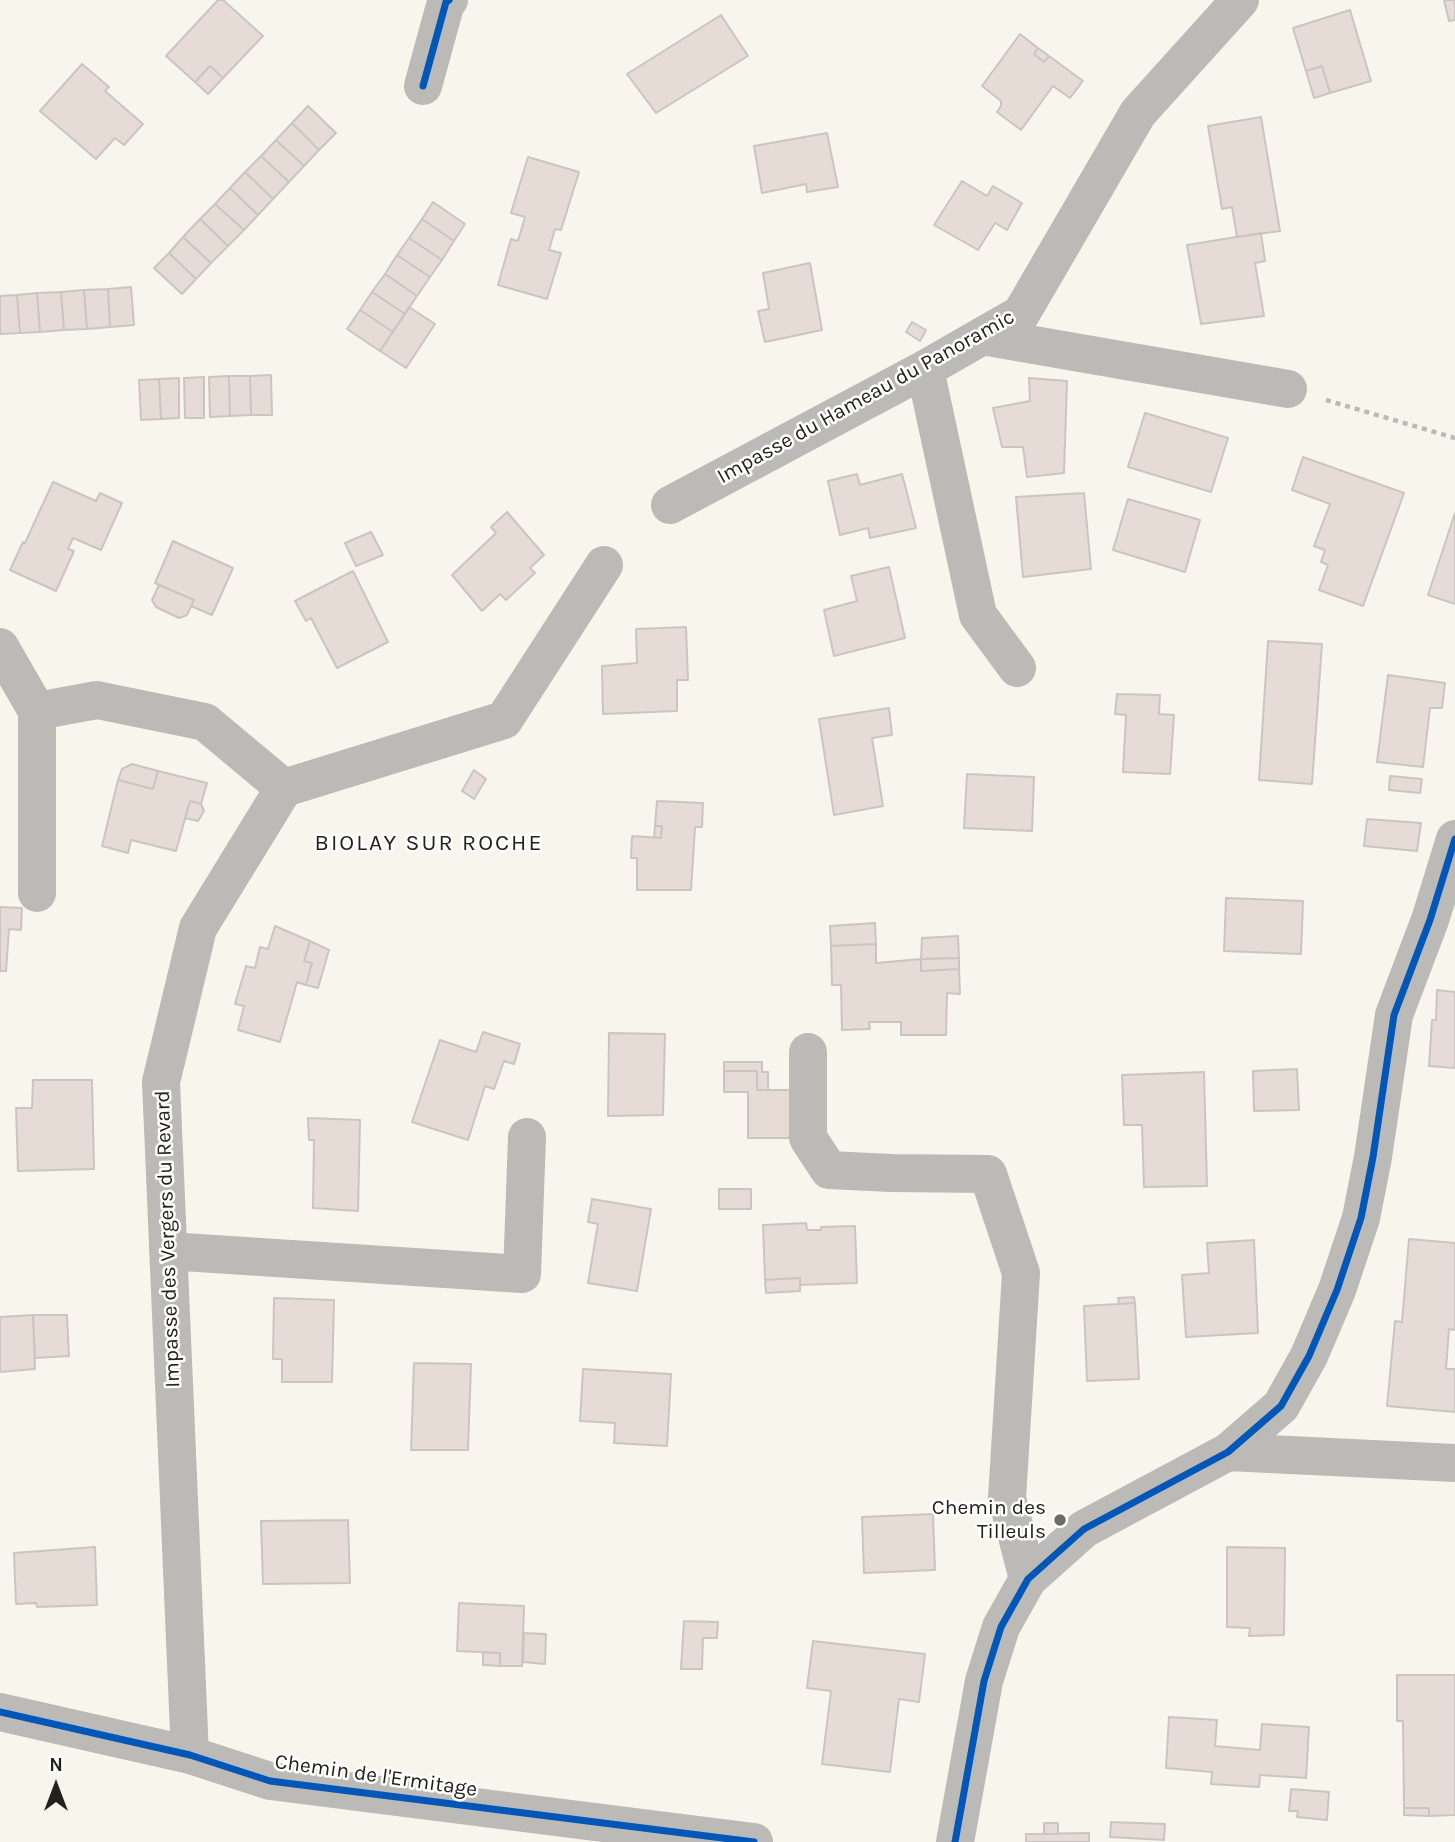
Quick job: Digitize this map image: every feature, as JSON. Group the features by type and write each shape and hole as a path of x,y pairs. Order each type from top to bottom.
{"street":[{"path":"423,86 446,2 449,0"},
{"name":"Impasse du Hameau du Panoramic","path":"670,505 925,369 1021,314 1138,113 1240,0"},
{"path":"982,336 1288,389"},
{"path":"925,369 978,615 1017,668"},
{"path":"37,711 97,701 205,723 284,788 504,720 604,565"},
{"path":"0,647 37,711 37,893"},
{"name":"Impasse des Vergers du Revard","path":"190,1755 160,1082 198,928 284,788"},
{"path":"955,1842 984,1681 1000,1627 1028,1579 1084,1529 1228,1452 1280,1406 1309,1356 1337,1290 1361,1218 1394,1015 1443,920 1455,839"},
{"path":"808,1052 808,1138 829,1170 988,1174 1021,1273 1007,1498 1028,1579"},
{"path":"167,1251 522,1274 527,1137"},
{"path":"1228,1452 1455,1464"},
{"name":"Chemin de l'Ermitage","path":"0,1712 190,1755 270,1781 754,1842"}],"path":[{"path":"1288,389 1455,438"}],"building":[{"path":"218,0 223,0 263,36 223,78 210,66 195,82 166,56"},
{"path":"1444,0 1455,0 1455,20 1449,21"},
{"path":"1350,10 1371,81 1330,93 1322,66 1306,71 1293,28"},
{"path":"721,15 748,56 656,113 627,74"},
{"path":"1020,34 1038,48 1034,54 1044,62 1049,56 1083,81 1070,98 1053,86 1021,130 997,112 1001,101 982,86"},
{"path":"1038,48 1049,56 1044,62 1034,54"},
{"path":"82,64 109,87 105,91 143,124 124,145 115,138 96,159 40,111"},
{"path":"210,66 223,78 208,94 195,82"},
{"path":"1322,66 1330,93 1314,98 1306,71"},
{"path":"308,106 336,133 319,150 292,123"},
{"path":"1261,117 1280,231 1237,237 1232,207 1222,209 1208,126"},
{"path":"292,123 319,150 304,166 276,140"},
{"path":"827,133 838,187 807,192 806,184 762,193 754,146"},
{"path":"276,140 304,166 289,182 261,156"},
{"path":"261,156 289,182 273,199 245,172"},
{"path":"528,157 579,172 561,230 555,229 549,250 561,253 547,299 498,285 511,239 518,241 525,217 511,213"},
{"path":"245,172 273,199 258,215 230,188"},
{"path":"962,181 987,196 993,186 1022,203 1007,230 995,223 978,250 934,225"},
{"path":"230,188 258,215 244,230 215,204"},
{"path":"433,202 465,224 454,241 422,219"},
{"path":"215,204 244,230 228,246 200,219"},
{"path":"200,219 228,246 211,263 183,237"},
{"path":"422,219 454,241 442,260 409,238"},
{"path":"1261,233 1265,261 1255,263 1264,316 1201,324 1187,245"},
{"path":"183,237 211,263 196,279 169,253"},
{"path":"409,238 442,260 430,277 397,255"},
{"path":"169,253 196,279 182,294 154,268"},
{"path":"397,255 430,277 417,296 385,274"},
{"path":"810,263 822,330 765,342 758,311 769,309 763,273"},
{"path":"385,274 417,296 405,314 372,292"},
{"path":"131,287 134,325 110,327 108,289"},
{"path":"108,289 110,327 87,329 84,290"},
{"path":"84,290 87,329 64,330 61,292"},
{"path":"61,292 64,330 40,332 37,293"},
{"path":"372,292 405,314 393,332 360,310"},
{"path":"37,293 40,332 20,333 17,295"},
{"path":"17,295 20,333 0,334 0,296"},
{"path":"409,307 435,324 406,368 380,351"},
{"path":"360,310 393,332 380,351 347,329"},
{"path":"912,322 926,330 920,341 906,332"},
{"path":"271,375 272,415 251,415 250,376"},
{"path":"229,376 250,376 251,415 230,416"},
{"path":"229,376 230,416 210,417 209,377"},
{"path":"204,377 204,418 185,418 184,378"},
{"path":"179,378 179,418 161,419 159,379"},
{"path":"1029,378 1067,381 1064,473 1027,477 1023,447 1002,447 993,408 1030,401"},
{"path":"159,379 161,419 141,420 139,380"},
{"path":"1145,413 1228,438 1211,492 1128,467"},
{"path":"1303,457 1404,493 1363,606 1319,590 1328,565 1321,562 1325,550 1314,546 1330,504 1292,490"},
{"path":"857,474 860,485 902,474 916,528 870,538 868,528 840,535 828,481"},
{"path":"53,482 96,501 100,493 122,503 101,550 73,538 68,549 74,551 56,591 10,570"},
{"path":"1084,493 1091,569 1023,577 1016,497"},
{"path":"1128,499 1200,520 1185,572 1113,550"},
{"path":"507,512 544,555 530,568 535,573 506,600 500,594 482,611 452,575 496,533 491,527"},
{"path":"1455,513 1455,604 1428,595"},
{"path":"371,532 383,555 356,566 345,543"},
{"path":"173,541 233,568 212,615 191,606 194,600 155,583"},
{"path":"889,567 905,638 834,656 824,610 857,601 851,576"},
{"path":"353,571 388,642 337,668 311,618 306,621 295,601"},
{"path":"159,585 194,600 187,615 179,618 156,607 152,600"},
{"path":"686,627 688,680 677,680 677,711 603,714 602,666 637,663 636,629"},
{"path":"1268,641 1322,644 1312,784 1259,780"},
{"path":"1388,675 1445,683 1442,708 1430,708 1423,767 1377,762"},
{"path":"1117,694 1160,695 1159,714 1174,715 1170,774 1123,772 1126,715 1115,714"},
{"path":"889,708 892,735 872,738 883,806 834,815 819,719"},
{"path":"132,764 158,771 153,789 118,780 122,769"},
{"path":"474,770 486,779 474,799 462,791"},
{"path":"158,771 207,783 201,804 190,801 176,851 131,840 128,853 102,846 118,780 153,789"},
{"path":"967,774 1034,777 1032,831 964,828"},
{"path":"1390,776 1422,779 1420,793 1389,790"},
{"path":"190,801 201,804 204,811 198,821 185,818"},
{"path":"657,801 703,803 702,827 695,827 691,890 637,890 637,858 631,858 632,836 661,838 662,826 655,826"},
{"path":"1367,819 1421,823 1417,851 1364,846"},
{"path":"655,826 662,826 661,838 654,837"},
{"path":"1226,898 1303,901 1301,954 1224,951"},
{"path":"0,907 22,908 21,930 9,929 6,971 0,971"},
{"path":"875,923 876,944 831,946 830,926"},
{"path":"275,926 310,941 304,961 312,963 306,985 297,982 280,1042 238,1030 244,1006 235,1004 246,966 255,968 260,947 268,949"},
{"path":"958,936 959,958 921,959 922,938"},
{"path":"310,941 329,950 318,988 306,985 312,963 304,961"},
{"path":"876,944 876,963 921,959 921,971 959,969 960,994 947,993 946,1035 901,1035 901,1022 869,1022 870,1029 842,1030 841,985 832,985 831,946"},
{"path":"959,958 959,969 921,971 921,959"},
{"path":"1437,990 1455,992 1455,1068 1429,1066 1432,1020 1436,1020"},
{"path":"483,1032 520,1044 514,1064 504,1061 494,1089 485,1086 468,1140 412,1122 440,1040 476,1052"},
{"path":"609,1033 665,1034 663,1115 608,1116"},
{"path":"724,1062 762,1062 762,1072 768,1072 768,1090 757,1090 757,1071 724,1071"},
{"path":"1297,1069 1299,1110 1254,1111 1253,1071"},
{"path":"724,1071 757,1071 757,1090 796,1090 796,1138 748,1138 748,1092 724,1092"},
{"path":"1204,1072 1207,1186 1144,1187 1142,1125 1124,1125 1122,1075"},
{"path":"33,1080 92,1080 94,1169 18,1171 16,1108 32,1108"},
{"path":"308,1118 360,1120 358,1211 313,1208 314,1140 309,1140"},
{"path":"719,1189 751,1189 751,1209 719,1209"},
{"path":"592,1199 651,1209 637,1291 588,1283 598,1224 588,1222"},
{"path":"806,1223 807,1230 855,1226 857,1283 800,1285 800,1278 765,1280 763,1225"},
{"path":"1409,1239 1455,1243 1455,1330 1449,1329 1446,1369 1455,1369 1455,1412 1387,1406 1395,1321 1402,1322"},
{"path":"1254,1240 1258,1333 1186,1337 1182,1275 1209,1273 1207,1243"},
{"path":"800,1278 800,1291 766,1293 765,1280"},
{"path":"1134,1297 1135,1303 1119,1304 1118,1298"},
{"path":"274,1298 334,1300 332,1382 282,1382 282,1359 273,1359"},
{"path":"1135,1303 1139,1379 1087,1381 1084,1306"},
{"path":"33,1315 67,1315 69,1356 35,1358"},
{"path":"33,1315 35,1369 0,1372 0,1317"},
{"path":"414,1363 471,1364 468,1450 411,1450"},
{"path":"583,1369 671,1374 667,1446 614,1443 615,1423 580,1421"},
{"path":"933,1514 935,1570 864,1573 862,1517"},
{"path":"348,1520 350,1583 263,1584 261,1521"},
{"path":"95,1547 97,1605 37,1607 36,1603 16,1604 14,1553"},
{"path":"1227,1547 1285,1548 1284,1635 1249,1636 1250,1628 1227,1627"},
{"path":"459,1603 524,1606 522,1666 500,1666 500,1653 457,1651"},
{"path":"684,1621 718,1622 717,1638 703,1638 702,1669 681,1669"},
{"path":"524,1633 546,1634 545,1664 523,1662"},
{"path":"813,1641 925,1654 919,1702 899,1699 890,1772 822,1764 831,1691 807,1688"},
{"path":"483,1652 500,1653 500,1666 483,1665"},
{"path":"1397,1675 1455,1675 1455,1815 1429,1816 1429,1808 1404,1808 1403,1721 1397,1721"},
{"path":"1169,1717 1217,1720 1215,1746 1260,1750 1262,1724 1309,1727 1306,1778 1260,1775 1259,1787 1211,1784 1212,1772 1166,1768"},
{"path":"1291,1789 1329,1792 1327,1820 1297,1817 1298,1811 1289,1811"},
{"path":"1404,1808 1429,1808 1429,1816 1404,1815"},
{"path":"1111,1822 1165,1824 1164,1840 1110,1837"},
{"path":"1044,1823 1058,1823 1058,1834 1044,1834"},
{"path":"1089,1833 1089,1842 1026,1842 1026,1834"}],"cycle path":[{"path":"423,86 446,2 449,0"},
{"path":"955,1842 984,1681 1001,1627 1028,1579 1084,1529 1228,1452 1281,1406 1309,1356 1337,1290 1361,1218 1394,1015 1430,920 1455,839"},
{"path":"0,1712 190,1755 270,1781 754,1842"}],"place":[{"name":"Chemin des Tilleuls","path":"1060,1520"}],"district":[{"name":"BIOLAY SUR ROCHE","path":"429,843"}]}
